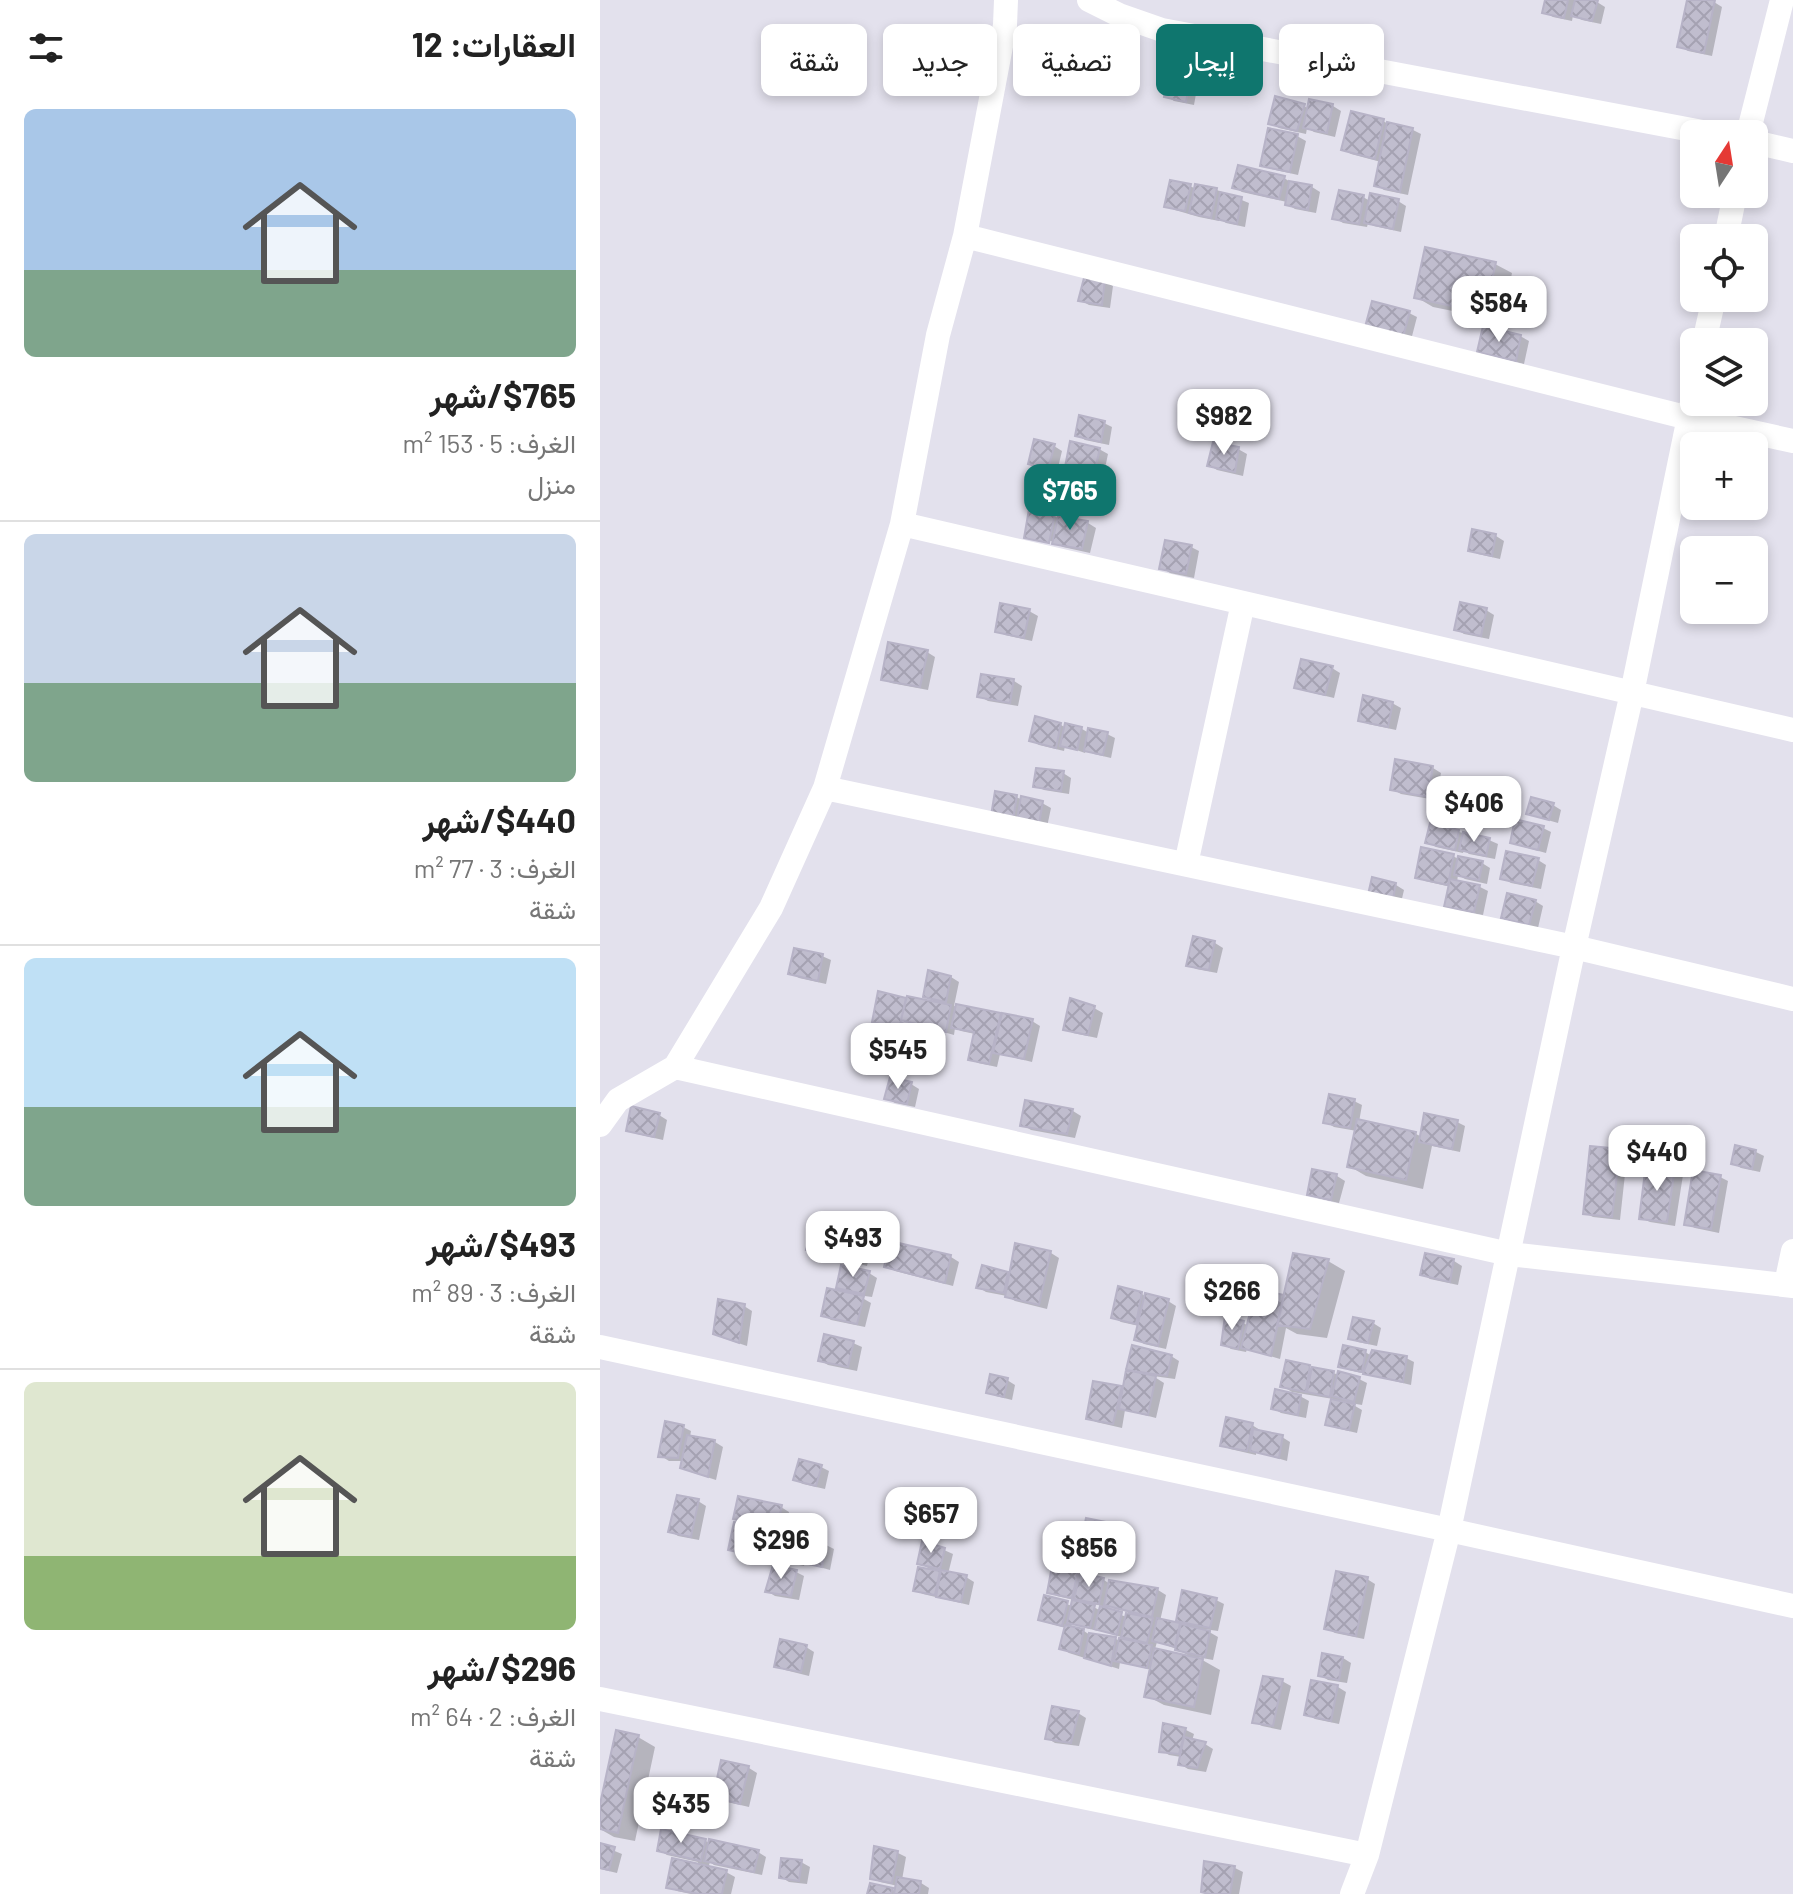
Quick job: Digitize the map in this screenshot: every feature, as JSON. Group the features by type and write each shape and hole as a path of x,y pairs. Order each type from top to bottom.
{"street":[{"path":"600,1125 618,1100 675,1067 771,908 825,788 902,524 938,335 965,236 1005,25 1006,0"},
{"path":"1089,0 1119,15 1176,33 1680,128"},
{"path":"1752,120 1782,0"},
{"path":"1768,145 1793,151"},
{"path":"965,236 1689,418 1793,441"},
{"path":"1352,1894 1367,1855 1449,1530 1689,418"},
{"path":"902,524 1793,730"},
{"path":"1186,864 1243,603"},
{"path":"825,788 1574,947 1793,999"},
{"path":"675,1067 1509,1254 1789,1285 1793,1251"},
{"path":"600,1347 1793,1606"},
{"path":"600,1699 1367,1855"}],"building":[{"path":"1545,0 1568,0 1564,18 1542,13"},
{"path":"1575,0 1598,0 1592,21 1571,16"},
{"path":"1687,0 1715,0 1704,53 1677,47"},
{"path":"1164,96 1187,96 1186,102"},
{"path":"1275,96 1305,104 1297,131 1268,124"},
{"path":"1309,99 1333,104 1327,133 1303,128"},
{"path":"1351,111 1384,119 1375,159 1341,150"},
{"path":"1387,122 1413,128 1400,192 1374,186"},
{"path":"1268,128 1298,134 1290,172 1260,166"},
{"path":"1238,165 1285,176 1279,199 1232,188"},
{"path":"1170,180 1191,184 1185,211 1164,207"},
{"path":"1289,181 1312,185 1308,210 1285,205"},
{"path":"1195,184 1217,188 1211,218 1189,213"},
{"path":"1339,190 1364,195 1359,224 1332,219"},
{"path":"1220,192 1242,197 1237,224 1216,219"},
{"path":"1370,193 1399,199 1393,229 1364,223"},
{"path":"1425,247 1496,262 1485,313 1414,298"},
{"path":"1085,274 1105,280 1102,305 1078,301"},
{"path":"1372,301 1410,311 1403,337 1365,327"},
{"path":"1483,326 1521,335 1516,361 1477,352"},
{"path":"1079,415 1105,421 1101,442 1075,436"},
{"path":"1034,439 1055,444 1048,469 1028,464"},
{"path":"1070,441 1100,448 1094,474 1065,467"},
{"path":"1213,442 1239,447 1235,472 1207,466"},
{"path":"1029,509 1055,514 1049,543 1024,538"},
{"path":"1058,516 1088,521 1082,549 1052,544"},
{"path":"1472,529 1496,534 1492,556 1468,551"},
{"path":"1165,540 1192,545 1186,574 1159,569"},
{"path":"1460,602 1487,608 1481,636 1454,630"},
{"path":"1000,603 1030,609 1024,638 995,632"},
{"path":"888,642 928,650 920,687 881,680"},
{"path":"1301,659 1333,666 1325,695 1294,688"},
{"path":"981,674 1014,679 1010,703 977,697"},
{"path":"1363,695 1393,702 1388,727 1358,721"},
{"path":"1035,716 1061,723 1056,748 1029,741"},
{"path":"1065,723 1082,727 1077,750 1060,746"},
{"path":"1088,728 1108,732 1103,755 1084,751"},
{"path":"1395,759 1433,766 1428,797 1390,790"},
{"path":"1036,768 1064,771 1061,791 1033,787"},
{"path":"995,791 1017,795 1013,820 991,816"},
{"path":"1021,796 1043,801 1039,824 1017,820"},
{"path":"1531,797 1554,803 1549,820 1526,814"},
{"path":"1515,819 1544,826 1538,850 1510,843"},
{"path":"1430,823 1459,830 1455,850 1425,843"},
{"path":"1463,832 1490,838 1486,856 1459,850"},
{"path":"1421,847 1454,854 1448,885 1415,878"},
{"path":"1506,851 1539,858 1532,886 1500,879"},
{"path":"1458,856 1483,861 1479,880 1454,875"},
{"path":"1372,877 1396,883 1392,904 1367,899"},
{"path":"1450,879 1480,885 1474,912 1444,907"},
{"path":"1507,893 1536,900 1529,925 1501,918"},
{"path":"1193,936 1215,941 1209,970 1186,966"},
{"path":"794,948 823,954 818,981 788,974"},
{"path":"928,970 951,976 946,1002 923,997"},
{"path":"878,991 906,998 899,1029 872,1022"},
{"path":"907,996 951,1005 946,1032 901,1020"},
{"path":"1070,998 1095,1006 1088,1035 1063,1030"},
{"path":"956,1004 1001,1013 989,1064 968,1060 974,1032 951,1028"},
{"path":"1002,1013 1033,1019 1024,1059 993,1053"},
{"path":"902,1023 925,1027 917,1060 895,1056"},
{"path":"890,1077 912,1082 907,1104 884,1099"},
{"path":"1329,1094 1355,1099 1350,1128 1323,1123"},
{"path":"1025,1100 1073,1109 1067,1134 1020,1126"},
{"path":"631,1106 660,1113 654,1137 626,1131"},
{"path":"1424,1113 1458,1120 1452,1149 1419,1142"},
{"path":"1357,1119 1416,1132 1406,1180 1347,1167"},
{"path":"1735,1145 1756,1150 1752,1169 1731,1164"},
{"path":"1590,1146 1620,1149 1612,1217 1583,1214"},
{"path":"1646,1164 1675,1168 1667,1222 1639,1219"},
{"path":"1312,1169 1337,1174 1331,1200 1307,1195"},
{"path":"1693,1170 1721,1175 1711,1229 1684,1225"},
{"path":"813,1219 866,1232 859,1262 806,1250"},
{"path":"890,1241 951,1255 945,1283 884,1267"},
{"path":"1015,1243 1051,1251 1039,1305 1005,1297"},
{"path":"1293,1253 1329,1259 1310,1329 1277,1325"},
{"path":"1425,1253 1454,1259 1450,1282 1420,1275"},
{"path":"841,1265 870,1271 864,1294 836,1288"},
{"path":"982,1265 1008,1272 1004,1293 976,1288"},
{"path":"1118,1286 1142,1292 1136,1324 1111,1318"},
{"path":"827,1288 864,1296 857,1324 821,1316"},
{"path":"1256,1289 1284,1295 1271,1356 1241,1348"},
{"path":"1145,1293 1169,1299 1158,1346 1134,1340"},
{"path":"718,1299 745,1304 739,1343 713,1334"},
{"path":"1225,1316 1244,1321 1238,1349 1221,1345"},
{"path":"1353,1317 1374,1321 1368,1343 1348,1339"},
{"path":"824,1334 854,1341 848,1367 818,1361"},
{"path":"1132,1345 1172,1355 1167,1376 1126,1370"},
{"path":"1343,1345 1366,1350 1362,1372 1338,1367"},
{"path":"1372,1350 1407,1356 1403,1382 1363,1374"},
{"path":"1286,1360 1310,1365 1306,1392 1280,1387"},
{"path":"1312,1367 1334,1371 1330,1397 1307,1392"},
{"path":"1126,1370 1156,1376 1148,1415 1119,1409"},
{"path":"1338,1371 1360,1377 1354,1402 1332,1396"},
{"path":"990,1374 1008,1378 1004,1397 986,1393"},
{"path":"1093,1381 1122,1386 1113,1424 1086,1419"},
{"path":"1275,1389 1301,1395 1298,1415 1271,1409"},
{"path":"1331,1399 1355,1404 1349,1430 1325,1425"},
{"path":"1226,1417 1253,1423 1247,1451 1220,1446"},
{"path":"665,1421 684,1425 678,1458 658,1457"},
{"path":"1253,1429 1283,1435 1279,1458 1250,1451"},
{"path":"687,1435 715,1440 708,1477 680,1468"},
{"path":"799,1459 822,1465 816,1486 793,1480"},
{"path":"677,1495 699,1499 691,1537 668,1532"},
{"path":"738,1496 782,1505 777,1528 733,1519"},
{"path":"1086,1518 1116,1524 1110,1553 1080,1547"},
{"path":"734,1522 775,1532 768,1559 728,1550"},
{"path":"780,1534 801,1539 796,1563 774,1558"},
{"path":"804,1538 826,1543 822,1567 799,1562"},
{"path":"922,1541 945,1548 940,1569 917,1564"},
{"path":"773,1565 797,1570 791,1596 765,1592"},
{"path":"1052,1566 1078,1571 1072,1598 1047,1593"},
{"path":"918,1567 940,1571 935,1595 913,1591"},
{"path":"941,1570 967,1575 961,1602 936,1597"},
{"path":"1336,1571 1368,1577 1356,1636 1324,1629"},
{"path":"1080,1573 1104,1578 1099,1604 1074,1599"},
{"path":"1109,1580 1158,1588 1152,1617 1104,1605"},
{"path":"1182,1590 1217,1598 1210,1628 1176,1621"},
{"path":"1044,1595 1068,1601 1062,1626 1038,1620"},
{"path":"1072,1600 1095,1605 1090,1628 1067,1623"},
{"path":"1100,1606 1122,1612 1117,1635 1094,1629"},
{"path":"1126,1613 1153,1618 1147,1643 1121,1637"},
{"path":"1157,1618 1180,1623 1175,1647 1152,1641"},
{"path":"1181,1624 1210,1631 1205,1657 1175,1650"},
{"path":"1065,1625 1084,1629 1079,1654 1059,1649"},
{"path":"1089,1633 1116,1637 1111,1666 1084,1658"},
{"path":"1119,1638 1152,1645 1147,1668 1114,1661"},
{"path":"780,1639 807,1645 801,1672 774,1667"},
{"path":"1154,1648 1203,1659 1194,1707 1144,1697"},
{"path":"1322,1653 1343,1657 1339,1680 1318,1676"},
{"path":"1263,1676 1283,1679 1273,1726 1252,1723"},
{"path":"1311,1680 1338,1685 1331,1721 1304,1715"},
{"path":"1052,1706 1079,1711 1071,1743 1045,1739"},
{"path":"1163,1723 1186,1728 1179,1754 1159,1752"},
{"path":"616,1730 639,1735 618,1833 600,1829 600,1804"},
{"path":"1184,1737 1206,1742 1197,1768 1178,1765"},
{"path":"721,1760 749,1766 740,1804 713,1797"},
{"path":"661,1829 706,1839 701,1861 657,1851"},
{"path":"709,1839 759,1850 754,1872 704,1861"},
{"path":"600,1843 615,1847 609,1870 600,1868"},
{"path":"874,1846 898,1851 892,1883 870,1879"},
{"path":"672,1858 727,1870 722,1894 699,1894 666,1888"},
{"path":"781,1858 802,1860 799,1881 779,1878"},
{"path":"1204,1861 1235,1866 1230,1894 1201,1892"},
{"path":"897,1877 921,1881 919,1894 894,1894"},
{"path":"870,1883 893,1888 891,1894 867,1894"}]}
